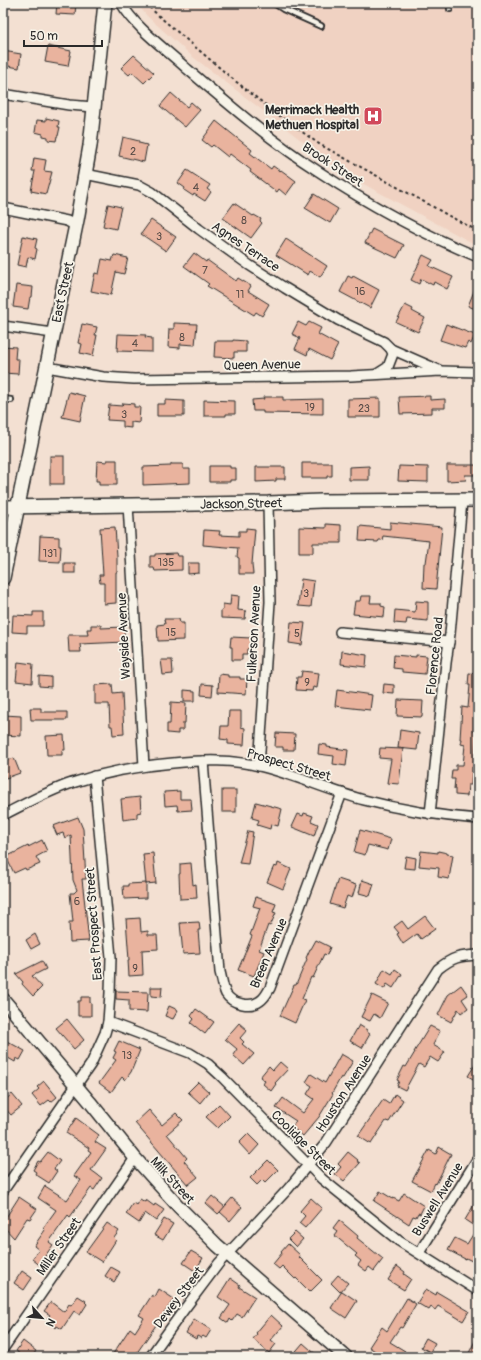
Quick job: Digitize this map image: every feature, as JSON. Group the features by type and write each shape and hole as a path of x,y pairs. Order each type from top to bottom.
{"main road":[{"name":"East Street","path":"3,578 76,226 90,146 105,3"},
{"name":"Jackson Street","path":"3,507 322,501 478,500"}],"street":[{"name":"Brook Street","path":"120,3 125,11 147,34 193,74 268,136 317,171 370,203 452,247 478,257"},
{"path":"3,94 69,105 94,107"},
{"name":"Agnes Terrace","path":"85,174 139,185 152,192 199,229 249,265 338,320 384,342 391,349 441,371"},
{"path":"3,208 67,221 76,226"},
{"path":"3,326 53,333"},
{"path":"374,375 388,367 393,354 391,349"},
{"name":"Queen Avenue","path":"47,367 103,377 134,379 374,375 441,371 478,372"},
{"name":"Florence Road","path":"430,814 449,642 462,501"},
{"name":"Fulkerson Avenue","path":"259,766 270,602 268,503"},
{"name":"Wayside Avenue","path":"128,505 144,766"},
{"path":"340,632 449,642"},
{"name":"Prospect Street","path":"3,815 70,783 94,776 144,766 214,760 259,766 364,800 448,817 478,818"},
{"name":"Breen Avenue","path":"203,761 220,972 226,994 235,1001 244,1004 253,1004 260,1001 266,996 270,988 342,793"},
{"name":"East Prospect Street","path":"3,1191 91,1064 108,1022 110,957 94,776"},
{"name":"Houston Avenue","path":"228,1255 326,1143 350,1108 438,969 449,960 460,956 478,955"},
{"name":"Milk Street","path":"3,999 135,1158 179,1208 228,1255 346,1357"},
{"name":"Coolidge Street","path":"108,1022 190,1053 208,1064 322,1179 399,1242 478,1291"},
{"name":"Miller Street","path":"3,1349 135,1158"},
{"name":"Buswell Avenue","path":"418,1253 478,1158"},
{"name":"Dewey Street","path":"150,1357 201,1287 228,1255"}],"lane":[{"path":"274,3 283,9 321,26"},
{"path":"3,399 11,400"}],"path":[{"path":"145,3 234,80 277,114 319,144 478,231"}],"shaded area":[{"name":"Merrimack Health Methuen Hospital","path":"136,3 478,3 478,246 345,174 193,57 148,17"}],"building":[{"path":"57,3 76,3 75,15 56,14"},
{"path":"48,46 71,51 68,66 45,62"},
{"path":"3,51 21,54 19,68 3,65"},
{"path":"134,55 154,73 144,83 132,72 129,75 121,68"},
{"path":"171,93 187,107 191,102 200,110 185,127 160,106"},
{"path":"46,118 59,121 58,127 60,127 56,141 48,140 48,137 35,132 37,120 46,121"},
{"path":"216,121 252,150 250,153 271,169 273,166 296,181 286,195 279,189 277,192 250,172 251,170 230,154 228,157 213,145 211,147 202,140"},
{"path":"123,137 139,141 139,143 147,145 144,162 119,156"},
{"path":"34,158 46,160 44,171 52,172 46,194 31,191 35,171 32,171"},
{"path":"187,170 210,185 207,189 211,192 205,201 184,190 185,188 178,183"},
{"path":"314,194 338,209 330,223 305,208"},
{"path":"234,203 253,216 254,215 261,219 260,221 262,223 251,238 223,218"},
{"path":"108,204 121,207 116,229 103,226"},
{"path":"151,220 176,237 166,251 141,234"},
{"path":"372,229 404,245 397,258 365,243"},
{"path":"23,236 37,239 35,259 28,257 26,267 17,265"},
{"path":"286,239 327,266 320,277 310,271 308,275 276,255"},
{"path":"194,253 206,262 207,260 236,281 238,278 251,286 248,291 269,304 262,316 256,312 254,315 207,286 209,284 184,266"},
{"path":"114,255 128,258 124,274 116,272 111,295 91,291 95,273 99,274 102,259 112,261"},
{"path":"423,255 433,260 429,266 453,277 447,289 434,282 433,285 421,279 419,284 411,280"},
{"path":"348,276 352,278 353,276 379,290 370,308 340,292"},
{"path":"478,281 478,310 468,306"},
{"path":"16,285 33,287 32,297 30,297 28,309 13,307"},
{"path":"405,305 413,309 412,311 425,318 418,332 396,322"},
{"path":"298,322 306,326 309,322 321,328 318,334 338,345 330,360 309,349 307,355 295,349 300,338 292,334"},
{"path":"174,323 197,324 195,345 180,344 180,348 168,347 169,329 174,329"},
{"path":"82,324 97,327 93,356 80,353 82,344 78,343"},
{"path":"446,324 475,335 471,344 468,342 465,348 440,340"},
{"path":"118,334 146,335 145,337 152,338 152,352 117,351"},
{"path":"215,341 246,341 246,352 234,352 234,358 214,357"},
{"path":"3,346 16,347 15,359 19,359 18,374 3,373"},
{"path":"69,392 85,396 80,421 62,417"},
{"path":"430,396 430,400 445,399 445,408 432,408 432,413 400,414 399,397"},
{"path":"263,397 283,397 283,400 323,399 323,414 263,413 263,411 253,411 252,400 264,399"},
{"path":"380,398 380,417 348,417 348,399"},
{"path":"165,400 184,401 184,416 157,416 157,404 165,404"},
{"path":"204,400 235,401 235,414 226,414 226,416 204,416"},
{"path":"123,403 134,404 134,407 140,407 139,423 131,422 131,428 123,427 123,421 107,420 109,405 122,406"},
{"path":"50,456 64,456 64,484 50,484"},
{"path":"107,460 117,460 117,485 99,485 99,481 96,481 97,461 107,462"},
{"path":"302,463 332,463 332,476 327,476 327,478 302,478"},
{"path":"171,464 183,464 183,469 190,469 190,483 143,485 143,467 171,466"},
{"path":"447,465 476,465 476,475 465,475 466,480 447,481"},
{"path":"209,466 230,466 230,468 236,468 236,480 230,480 230,482 209,482"},
{"path":"369,466 369,480 349,480 349,467"},
{"path":"399,466 428,467 428,482 398,481"},
{"path":"256,467 285,467 285,479 256,482"},
{"path":"390,522 442,527 436,589 423,588 424,563 426,563 429,541 383,536 382,540 379,540 378,542 359,541 360,526 390,529"},
{"path":"326,524 341,525 341,543 313,543 313,553 299,553 299,527 326,528"},
{"path":"115,527 117,556 116,603 104,604 104,583 100,583 99,575 103,575 100,528"},
{"path":"246,528 255,529 252,564 253,574 239,574 239,558 237,557 238,548 203,545 204,530 220,531 219,535 239,536 239,531 246,531"},
{"path":"40,536 59,537 59,546 61,546 60,562 39,561"},
{"path":"176,553 177,556 182,556 182,570 155,571 154,568 150,568 150,556 155,556 155,554"},
{"path":"64,563 75,563 75,573 64,573"},
{"path":"188,563 199,563 199,573 188,574"},
{"path":"301,579 314,581 311,607 298,606"},
{"path":"231,595 239,596 238,610 246,611 245,619 221,618 223,604 230,605"},
{"path":"361,596 371,596 370,603 381,603 381,606 385,607 384,617 353,614 355,601 360,601"},
{"path":"416,601 428,602 428,621 407,619 406,624 394,623 395,610 415,612"},
{"path":"33,612 43,612 43,626 27,626 27,633 12,632 13,615 33,616"},
{"path":"164,619 179,619 180,623 184,623 184,640 158,641 157,625 165,624"},
{"path":"291,622 305,623 302,645 289,643"},
{"path":"91,625 101,625 101,628 124,627 125,642 80,644 81,652 69,652 68,635 88,635 87,629 91,629"},
{"path":"231,637 251,638 251,649 247,649 247,654 242,654 242,660 232,660 232,647 230,647"},
{"path":"342,651 367,655 366,667 341,664"},
{"path":"394,655 416,657 416,655 427,656 425,674 402,672 402,669 393,668"},
{"path":"161,660 172,660 173,674 163,675"},
{"path":"18,662 33,664 32,683 16,681"},
{"path":"302,671 319,673 317,688 313,687 312,691 296,690 297,677 301,677"},
{"path":"469,673 478,674 478,693 474,732 476,732 474,768 472,767 471,785 468,785 467,796 455,795 455,779 451,779 452,770 456,770 456,765 463,765 465,745 461,744 462,739 460,739 462,707 468,708 470,685 468,685"},
{"path":"219,674 228,675 228,677 240,677 240,679 247,679 246,694 218,692"},
{"path":"39,676 51,677 51,687 39,686"},
{"path":"112,684 113,694 122,693 124,734 113,735 112,726 110,726 109,704 95,704 95,685"},
{"path":"202,684 213,685 212,696 201,695"},
{"path":"384,684 394,685 394,694 383,693"},
{"path":"184,690 195,691 195,701 184,701"},
{"path":"337,690 372,695 370,710 335,706"},
{"path":"398,700 423,701 422,717 397,716"},
{"path":"171,702 186,703 185,723 183,723 183,730 178,730 178,734 167,733 167,724 170,724"},
{"path":"30,708 41,708 41,712 67,712 67,720 31,720"},
{"path":"229,711 241,711 241,727 245,728 244,745 228,744 228,740 220,739 221,726 228,726"},
{"path":"4,715 21,716 21,736 3,735"},
{"path":"400,730 419,733 417,750 398,748"},
{"path":"276,733 295,734 294,750 283,750 283,747 275,747"},
{"path":"64,735 65,750 62,750 62,755 47,755 46,736"},
{"path":"319,744 327,745 327,747 348,750 346,766 333,764 334,756 318,754"},
{"path":"380,748 403,749 399,784 387,783 391,759 379,758"},
{"path":"14,758 20,773 6,778 3,770 3,762"},
{"path":"222,790 236,790 236,812 222,812"},
{"path":"180,791 180,799 191,799 192,810 178,811 177,805 165,806 164,792"},
{"path":"140,797 141,812 137,813 137,818 123,820 121,799"},
{"path":"256,802 282,809 278,826 271,824 270,829 257,825 259,820 252,818"},
{"path":"304,813 313,816 311,821 318,824 314,836 292,827 298,814 303,816"},
{"path":"78,817 83,829 86,879 82,879 89,941 70,942 69,922 73,922 70,893 74,893 77,890 73,880 71,835 65,838 63,833 57,835 53,826"},
{"path":"360,830 391,839 388,850 368,845 365,855 354,852"},
{"path":"248,831 253,832 248,864 239,863"},
{"path":"42,840 47,851 36,857 40,864 14,873 6,857"},
{"path":"421,851 438,853 438,851 453,855 449,879 438,877 439,868 419,866"},
{"path":"153,853 156,883 146,884 143,854"},
{"path":"406,856 416,858 415,869 404,868"},
{"path":"191,863 193,885 196,884 197,898 180,899 180,864"},
{"path":"278,863 291,869 283,889 267,882 274,866 277,867"},
{"path":"338,879 356,885 352,898 347,896 343,908 330,904"},
{"path":"362,880 374,884 370,896 359,893"},
{"path":"146,883 146,898 124,899 123,886 128,886 128,884"},
{"path":"256,897 276,904 273,912 276,913 270,926 268,925 259,950 264,952 254,976 238,970 252,936 250,935 260,908 253,906"},
{"path":"425,916 435,929 421,939 417,934 403,944 397,934 399,933 394,927 402,921 408,929"},
{"path":"140,918 141,932 148,931 148,935 157,935 158,949 142,950 143,975 129,976 126,919"},
{"path":"199,922 200,930 198,930 200,953 183,954 180,923"},
{"path":"35,934 40,944 31,949 26,940"},
{"path":"316,940 330,947 327,955 324,954 313,978 311,977 302,999 305,1000 295,1023 280,1016 294,985 296,985 310,949"},
{"path":"42,961 46,969 32,976 42,987 33,996 22,984 23,982 16,974"},
{"path":"384,969 392,974 395,969 402,974 393,988 387,984 384,989 376,984"},
{"path":"461,985 468,995 462,999 468,1008 461,1013 458,1009 451,1022 438,1015 448,995"},
{"path":"151,987 162,987 161,997 151,996"},
{"path":"116,991 148,992 147,1012 129,1011 129,1000 116,999"},
{"path":"372,995 388,1003 380,1018 374,1014 370,1021 361,1017"},
{"path":"81,997 90,997 91,1016 78,1016 78,1001 81,1001"},
{"path":"169,1006 178,1010 173,1019 165,1016"},
{"path":"196,1009 214,1022 205,1034 191,1023 194,1019 191,1016"},
{"path":"67,1019 84,1040 74,1049 56,1028"},
{"path":"239,1023 247,1030 240,1038 244,1042 242,1044 254,1054 244,1065 233,1055 237,1049 225,1039"},
{"path":"359,1025 370,1034 362,1048 350,1041"},
{"path":"430,1026 440,1031 433,1045 445,1052 438,1062 430,1057 424,1067 419,1064 405,1090 397,1086 399,1081 397,1080 404,1066 406,1067"},
{"path":"3,1039 25,1051 20,1060 16,1058 15,1062 3,1055"},
{"path":"119,1041 140,1050 131,1072 125,1080 122,1077 111,1092 99,1083 116,1060 113,1058 116,1052 114,1051"},
{"path":"341,1054 353,1061 343,1078 341,1077 319,1117 303,1136 292,1127 296,1121 276,1108 283,1098 303,1113 314,1099 307,1094 312,1086 306,1082 311,1074 325,1083"},
{"path":"478,1060 478,1082 468,1076"},
{"path":"280,1062 288,1069 275,1083 276,1084 271,1091 263,1084 265,1081 260,1077 269,1066 273,1070"},
{"path":"44,1081 57,1097 51,1102 49,1100 41,1106 32,1095 39,1089 37,1087"},
{"path":"198,1082 209,1092 200,1103 188,1092"},
{"path":"12,1094 22,1106 11,1115 3,1106 3,1102"},
{"path":"395,1094 403,1100 389,1122 386,1121 371,1144 358,1136 383,1100 389,1104"},
{"path":"219,1104 230,1116 218,1128 206,1117"},
{"path":"149,1110 162,1125 176,1113 183,1120 167,1134 187,1158 184,1161 198,1177 188,1185 135,1123"},
{"path":"76,1118 99,1135 95,1142 106,1149 91,1170 102,1178 94,1190 91,1188 70,1217 68,1215 49,1242 53,1245 45,1256 48,1258 42,1267 32,1259 39,1250 34,1246 45,1230 43,1228 56,1210 38,1198 45,1186 67,1200 81,1180 74,1176 91,1152 88,1150 89,1148 66,1133"},
{"path":"248,1134 259,1145 250,1155 239,1143"},
{"path":"439,1147 451,1154 431,1191 412,1181 429,1150 436,1154"},
{"path":"48,1152 60,1161 54,1169 57,1171 49,1183 35,1174 36,1172 33,1170 38,1161 40,1162"},
{"path":"348,1152 360,1163 344,1181 335,1174 341,1167 338,1164"},
{"path":"268,1160 278,1170 265,1183 262,1180 257,1185 250,1178"},
{"path":"380,1191 399,1201 404,1193 424,1206 420,1214 418,1213 416,1217 413,1216 409,1224 374,1201"},
{"path":"212,1196 225,1207 218,1214 206,1203"},
{"path":"19,1197 37,1209 30,1219 27,1218 14,1238 3,1226 3,1222"},
{"path":"232,1198 242,1207 230,1221 220,1212"},
{"path":"311,1198 322,1208 305,1228 299,1223 305,1216 300,1211"},
{"path":"478,1198 478,1250 472,1261 448,1250 455,1238 467,1244 477,1228 465,1220"},
{"path":"140,1199 145,1202 146,1200 154,1206 155,1204 164,1210 156,1221 145,1213 139,1223 126,1214 133,1203 136,1205"},
{"path":"164,1219 173,1224 163,1240 154,1235"},
{"path":"339,1220 358,1236 357,1238 383,1259 374,1271 369,1267 366,1271 358,1265 361,1261 355,1256 357,1254 334,1235 337,1231 333,1228"},
{"path":"107,1223 119,1231 114,1238 116,1240 102,1262 86,1252"},
{"path":"295,1232 303,1239 296,1247 288,1239"},
{"path":"288,1244 322,1280 310,1292 282,1266 279,1269 273,1264"},
{"path":"191,1251 203,1258 195,1271 183,1263"},
{"path":"397,1266 411,1279 404,1290 388,1280"},
{"path":"111,1267 120,1272 114,1282 105,1276"},
{"path":"22,1271 32,1278 24,1290 14,1283"},
{"path":"338,1275 348,1283 340,1292 331,1283"},
{"path":"230,1278 240,1285 239,1287 255,1297 242,1317 237,1314 232,1321 230,1319 228,1323 221,1318 230,1305 218,1297"},
{"path":"159,1289 174,1299 134,1357 111,1357 130,1328 135,1332 144,1318 139,1315 152,1295 155,1297"},
{"path":"426,1289 436,1295 437,1292 469,1311 463,1321 438,1306 435,1310 431,1307 429,1310 417,1303"},
{"path":"342,1291 357,1301 346,1318 331,1308"},
{"path":"78,1296 86,1301 85,1302 87,1304 80,1315 74,1311 62,1329 57,1326 56,1328 46,1320 50,1315 44,1311 51,1302 64,1312 69,1304 71,1305"},
{"path":"407,1298 416,1304 402,1328 400,1327 390,1342 405,1351 401,1357 371,1357 375,1351 369,1347 382,1327 387,1331"},
{"path":"271,1315 283,1326 271,1340 276,1344 269,1353 253,1339"},
{"path":"194,1319 211,1330 206,1338 203,1336 201,1338 197,1336 196,1339 186,1333"},
{"path":"478,1335 478,1357 467,1357"},
{"path":"426,1338 435,1343 430,1352 421,1347"},
{"path":"23,1341 36,1351 32,1357 23,1357 16,1351"},
{"path":"303,1343 319,1357 291,1357"}],"place":[{"name":"Merrimack Health Methuen Hospital","path":"373,116"}]}
